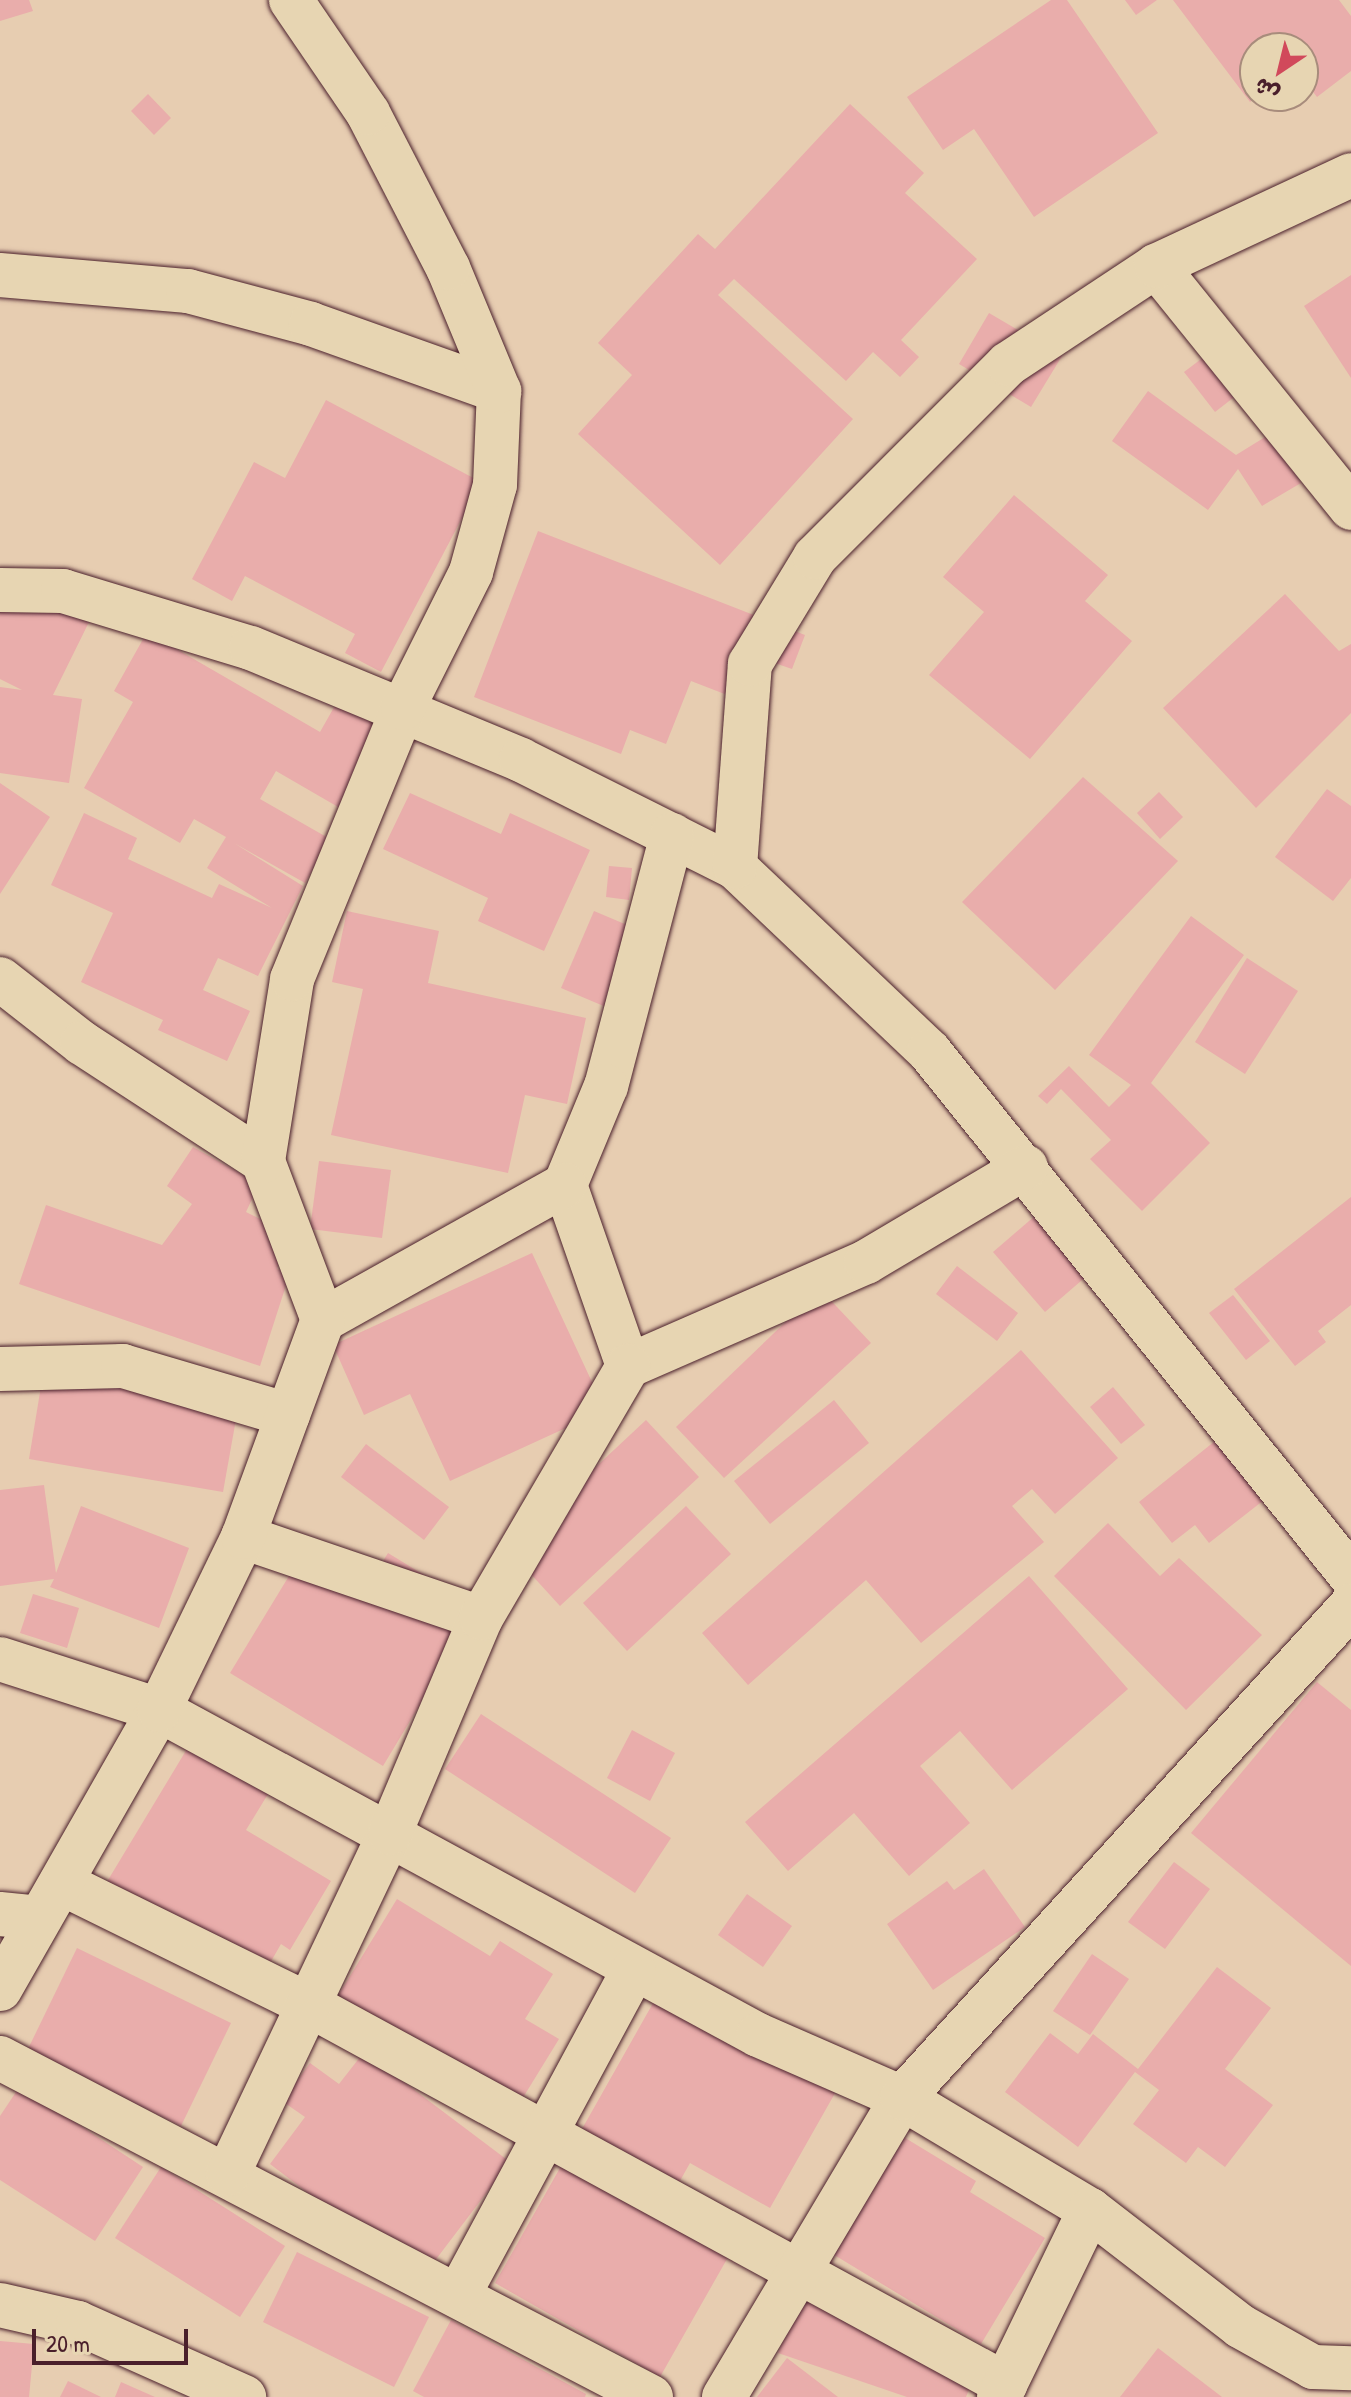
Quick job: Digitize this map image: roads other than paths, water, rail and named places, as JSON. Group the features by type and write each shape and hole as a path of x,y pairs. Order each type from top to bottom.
{"street":[{"path":"291,0 368,113 448,268 499,391 495,485 471,572 403,708 292,979 263,1161 323,1320"},
{"path":"735,867 750,664 815,557 1008,364 1156,266 1351,175"},
{"path":"1156,266 1351,508"},
{"path":"0,275 188,291 311,324 499,391"},
{"path":"0,590 78,596 251,648 403,708 735,867 929,1051 1026,1167 1351,1576"},
{"path":"0,1989 34,1905 159,1710 243,1537 323,1320 565,1185 606,1086 672,835"},
{"path":"0,979 82,1043 263,1161"},
{"path":"228,2174 390,1833 481,1618 628,1366 866,1262 1026,1167"},
{"path":"565,1185 628,1366"},
{"path":"0,1369 123,1366 288,1415"},
{"path":"243,1537 481,1618"},
{"path":"724,2397 902,2098 1351,1606"},
{"path":"0,1659 159,1710 758,2035 902,2098 1090,2210 1240,2326 1313,2367 1351,2368"},
{"path":"34,1905 309,2005 544,2137 798,2273 1002,2390 1090,2210"},
{"path":"458,2296 634,1969"},
{"path":"0,2058 228,2174 651,2397"},
{"path":"0,2305 78,2323 244,2397"}]}
